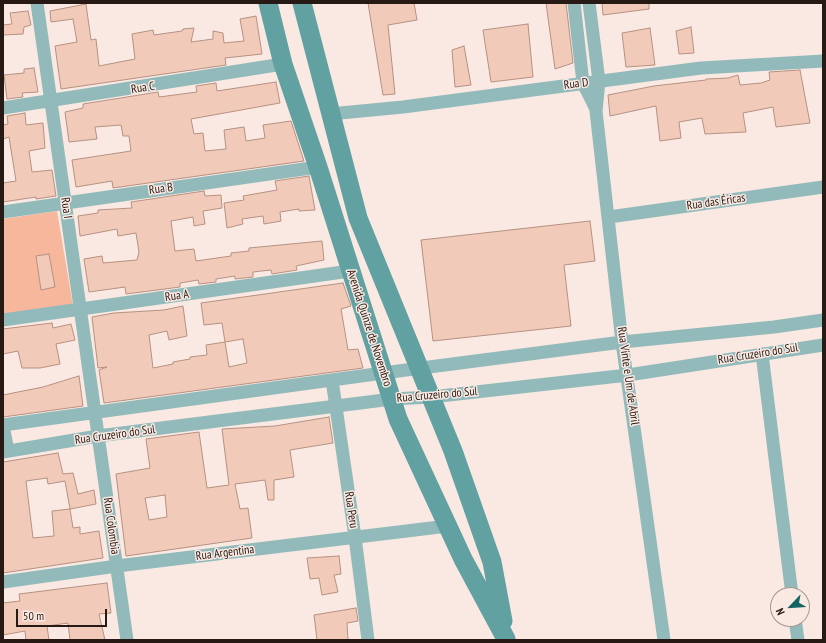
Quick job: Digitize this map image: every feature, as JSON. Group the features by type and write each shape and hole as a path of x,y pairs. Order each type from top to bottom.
{"main road":[{"name":"Avenida Quinze de Novembro","path":"268,3 283,64 318,167 398,419 463,559 506,639"},
{"name":"Avenida Quinze de Novembro","path":"302,3 358,218 431,397 492,562 506,639"},
{"path":"349,265 370,248"}],"street":[{"name":"Rua I","path":"37,3 95,412"},
{"name":"Rua Vinte e Um de Abril","path":"574,3 583,83 596,111"},
{"name":"Rua Vinte e Um de Abril","path":"589,3 599,81 596,111 622,342 628,375 664,640"},
{"name":"Rua D","path":"330,114 403,107 701,68 823,61"},
{"name":"Rua C","path":"3,108 51,102 283,64"},
{"name":"Rua B","path":"3,212 318,167"},
{"name":"Rua das Éricas","path":"609,217 823,187"},
{"name":"Rua A","path":"3,320 80,310 349,265"},
{"name":"Rua Cruzeiro do Sul","path":"3,425 622,342 774,327 823,320"},
{"name":"Rua Cruzeiro do Sul","path":"6,451 98,436 392,399 431,397 628,375 823,345"},
{"path":"762,354 791,587"},
{"name":"Rua Peru","path":"332,380 355,537 368,640"},
{"name":"Rua Colombia","path":"95,412 127,640"},
{"path":"3,425 6,451"},
{"name":"Rua Argentina","path":"3,582 117,566 448,526"},
{"path":"796,627 798,640"}],"shaded area":[{"path":"57,211 73,306 3,314 3,219"}],"building":[{"path":"368,3 414,3 417,20 388,25 395,94 383,95"},
{"path":"546,3 566,3 573,63 555,69"},
{"path":"602,3 649,3 649,9 603,15"},
{"path":"86,4 91,40 96,39 99,66 135,59 132,34 153,30 154,35 194,28 191,42 213,39 213,31 223,33 224,43 244,41 240,19 256,16 262,54 225,58 226,65 61,89 55,46 77,42 73,19 51,22 50,11"},
{"path":"28,11 31,25 24,27 23,34 3,35 3,25 12,24 10,13"},
{"path":"528,24 533,77 491,82 483,30"},
{"path":"691,27 694,53 679,54 676,31"},
{"path":"650,28 655,65 626,67 622,33"},
{"path":"464,46 471,85 455,87 452,50"},
{"path":"34,68 38,92 22,93 23,97 7,99 4,75 24,73 24,69"},
{"path":"800,70 810,123 776,127 773,107 743,113 746,132 705,134 702,118 679,122 681,138 660,141 656,106 610,116 608,95 654,86 706,79 728,78 738,75 740,85 761,83 770,80 769,72"},
{"path":"276,82 280,103 191,119 194,134 203,133 205,151 226,149 224,130 244,127 246,141 265,138 263,125 291,121 304,161 113,188 112,181 76,187 72,160 131,151 129,136 123,136 121,125 95,127 97,139 69,142 65,112 83,108 83,104 158,92 159,97 197,92 196,86 216,83 217,91"},
{"path":"25,113 26,125 43,123 45,148 29,151 32,172 52,170 56,196 36,199 36,197 3,202 3,183 16,181 9,137 3,139 3,125 8,124 7,116"},
{"path":"309,176 315,210 299,211 299,209 280,212 281,221 264,224 263,216 242,219 243,224 227,228 224,203 244,200 243,196 277,190 275,181"},
{"path":"204,191 205,196 221,195 222,208 203,211 205,224 194,226 193,217 171,221 175,251 194,249 196,261 231,256 231,253 249,251 249,248 322,241 324,260 296,266 297,270 272,274 271,270 253,272 253,277 235,279 235,276 216,279 216,282 199,284 198,280 180,283 180,287 126,294 125,287 89,292 84,259 102,256 103,263 137,260 139,252 136,233 118,236 117,229 80,236 78,216 98,213 98,210 132,208 131,202"},
{"path":"590,221 595,261 564,265 571,326 433,341 421,240"},
{"path":"49,254 55,287 41,290 36,256"},
{"path":"343,283 351,306 341,309 348,350 358,349 363,368 104,403 99,370 107,367 98,368 92,317 114,313 164,310 183,306 187,336 169,340 167,331 149,335 153,368 190,359 190,357 207,355 206,345 225,342 222,323 204,325 201,303","holes":["243,339 247,363 229,367 225,342"]},
{"path":"52,323 53,328 71,324 75,340 56,344 60,364 40,368 22,368 18,351 3,354 3,329"},
{"path":"79,376 83,406 3,417 3,395 43,387"},
{"path":"329,417 333,443 290,450 294,477 274,480 274,500 268,500 265,480 235,484 240,509 248,508 252,538 126,556 116,474 150,468 146,439 199,432 207,488 229,485 222,429 275,426","holes":["165,495 167,517 149,520 145,498"]},
{"path":"58,453 63,474 73,473 78,494 94,490 96,504 70,509 73,528 80,527 80,534 99,531 103,558 3,573 3,462","holes":["47,478 48,484 65,481 70,509 52,511 54,536 33,538 26,481"]},
{"path":"339,556 341,574 334,575 338,592 322,595 319,578 310,579 307,558"},
{"path":"107,583 111,613 99,614 105,640 70,640 68,623 47,626 49,640 26,640 25,631 3,635 3,603 20,601 19,594"},
{"path":"356,608 358,621 347,623 348,640 317,640 314,615"}]}
